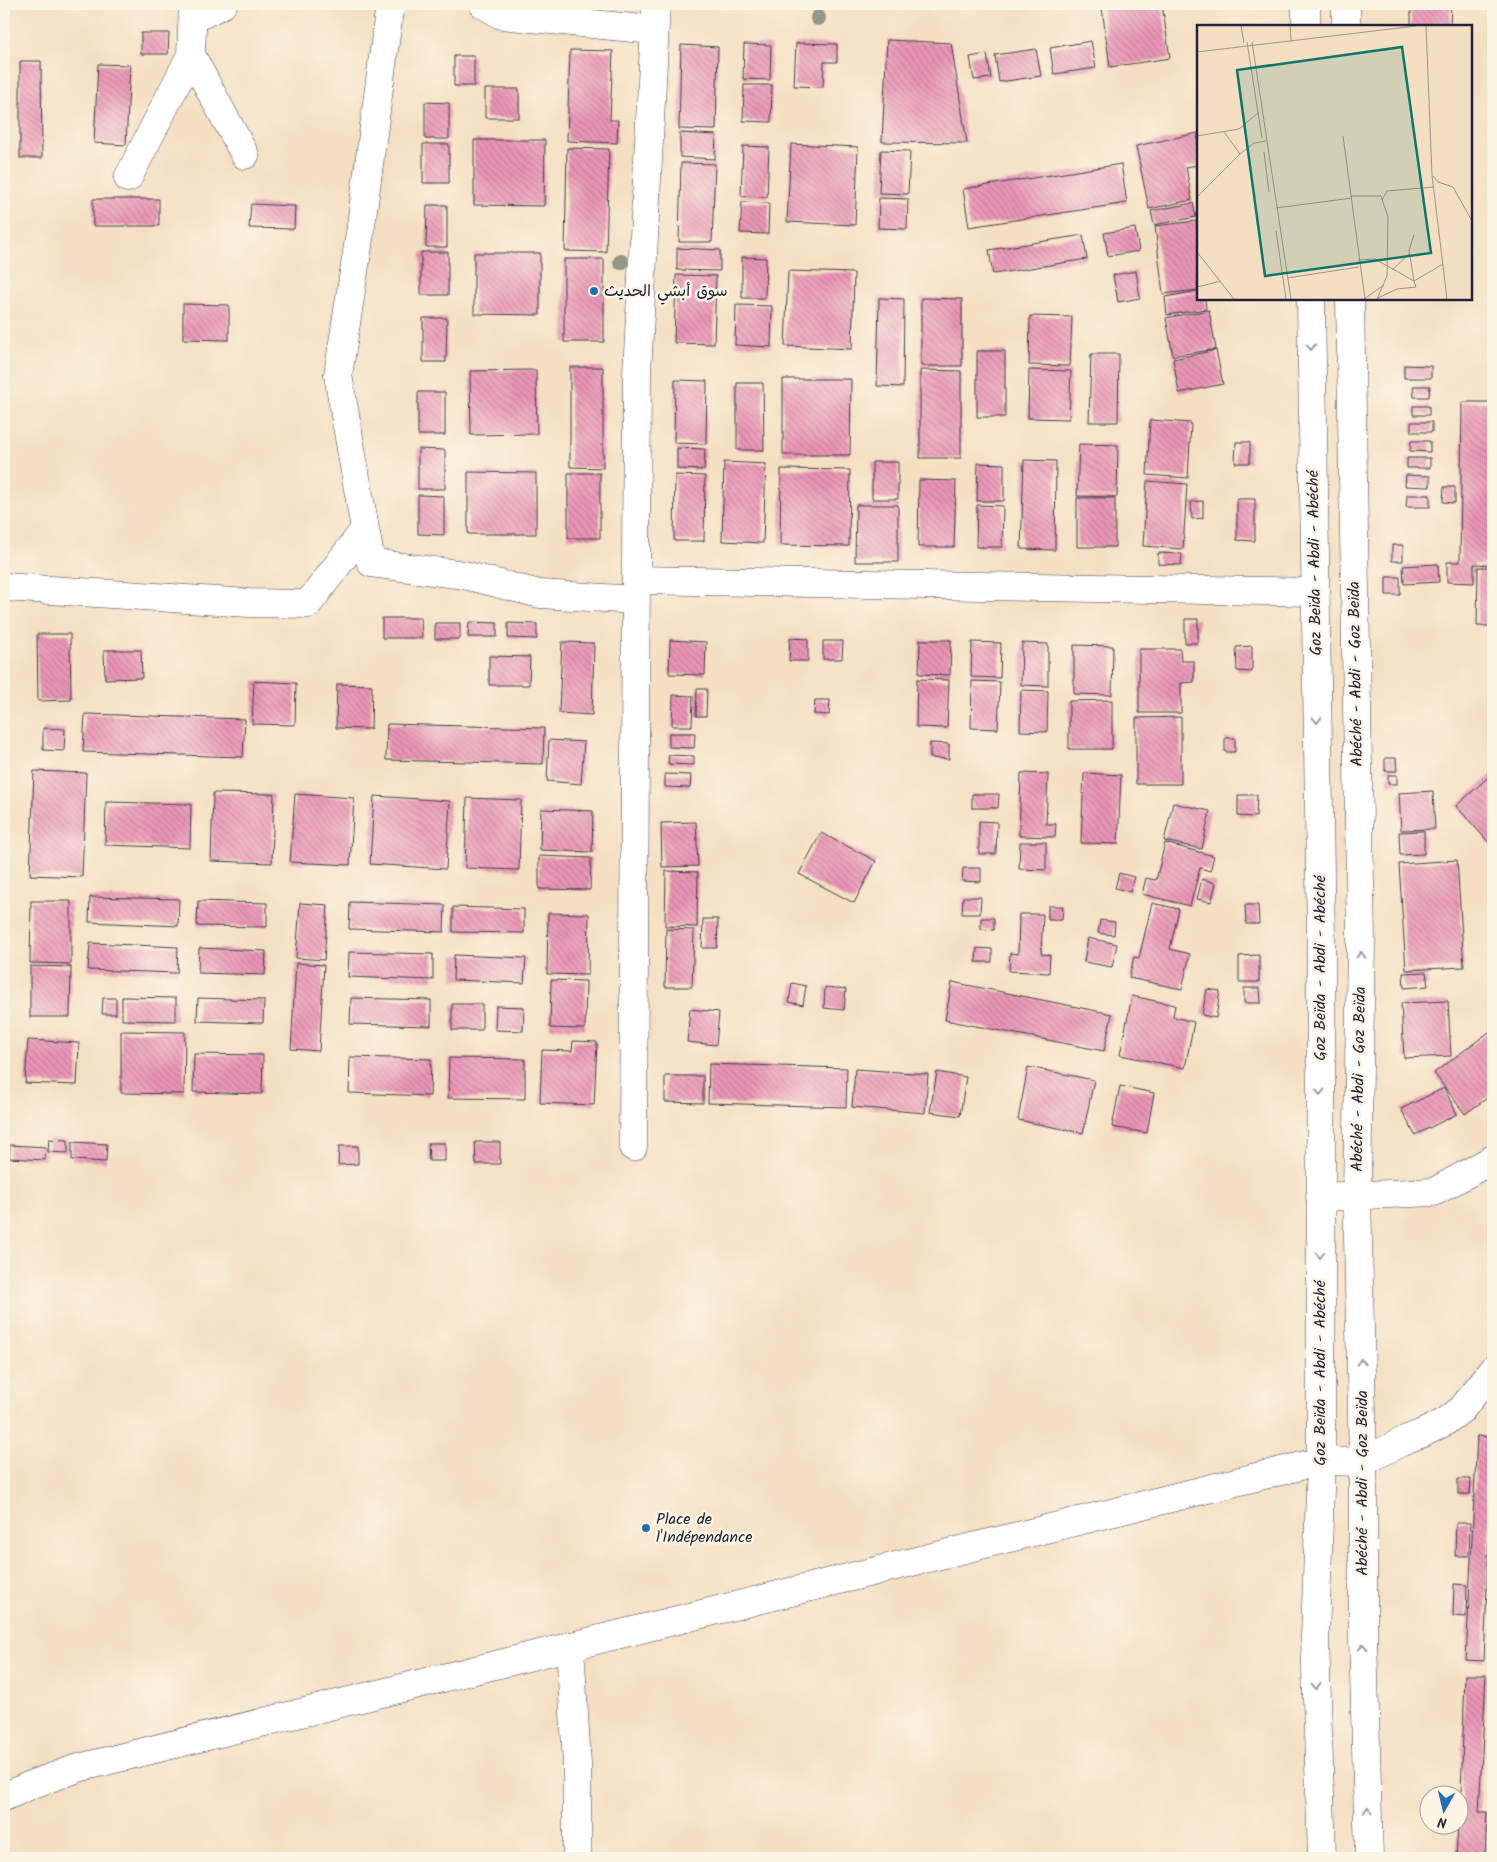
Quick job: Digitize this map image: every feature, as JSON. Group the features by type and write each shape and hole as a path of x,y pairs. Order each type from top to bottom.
{"street":[{"path":"128,178 191,55 193,12 223,4"},
{"path":"390,4 360,233 338,375 371,563 464,575 540,594 636,590 1316,592"},
{"path":"483,4 501,15 654,17 637,373 633,1147"},
{"path":"1306,4 1306,25"},
{"path":"1346,4 1346,25"},
{"path":"191,55 245,155"},
{"name":"Goz Beïda - Abdi - Abéché","path":"1311,300 1321,939 1321,1461 1315,1637 1322,1858"},
{"name":"Abéché - Abdi - Goz Beïda","path":"1350,300 1355,682 1361,940 1358,1194 1363,1462 1363,1637 1369,1858"},
{"path":"4,587 248,603 308,604 365,529"},
{"path":"1317,683 1355,682"},
{"path":"1320,1197 1434,1192 1493,1159"},
{"path":"4,1797 33,1784 78,1768 570,1646 1321,1461 1363,1462 1445,1422 1462,1409 1493,1369"},
{"path":"570,1646 577,1764 576,1858"}],"building":[{"path":"1132,4 1162,4 1170,58 1110,67 1102,8"},
{"path":"1411,4 1451,4 1450,25 1411,25"},
{"path":"141,33 169,33 168,54 141,54"},
{"path":"887,40 951,43 967,143 882,142"},
{"path":"1091,41 1096,68 1054,74 1050,48"},
{"path":"796,43 837,44 837,62 824,62 823,87 794,86"},
{"path":"744,44 771,45 770,80 743,79"},
{"path":"681,45 718,47 716,130 679,129"},
{"path":"1036,49 1041,76 999,82 995,55"},
{"path":"570,50 613,51 610,120 618,120 617,143 567,141"},
{"path":"987,54 991,78 974,80 970,57"},
{"path":"454,56 474,56 474,86 454,86"},
{"path":"20,61 41,61 42,158 20,158"},
{"path":"98,64 130,65 126,145 94,143"},
{"path":"744,85 772,85 771,122 743,121"},
{"path":"485,89 519,89 519,118 485,118"},
{"path":"425,102 449,103 449,139 425,139"},
{"path":"680,133 716,135 715,159 680,157"},
{"path":"1197,133 1197,165 1186,167 1192,200 1149,209 1136,146"},
{"path":"474,140 545,140 544,206 474,205"},
{"path":"423,144 449,144 449,183 423,183"},
{"path":"791,144 858,147 855,225 787,222"},
{"path":"743,146 769,147 767,197 741,196"},
{"path":"567,148 609,149 606,252 565,251"},
{"path":"881,150 910,151 908,194 879,193"},
{"path":"681,163 715,164 712,242 679,242"},
{"path":"1121,164 1127,203 969,227 963,189"},
{"path":"879,198 908,199 907,229 878,228"},
{"path":"93,199 159,199 159,226 93,226"},
{"path":"742,202 769,203 768,234 740,233"},
{"path":"1193,203 1196,217 1154,225 1151,211"},
{"path":"251,204 295,206 294,229 249,228"},
{"path":"427,205 447,205 447,247 426,247"},
{"path":"1196,221 1197,290 1163,294 1155,226"},
{"path":"1135,228 1139,251 1108,256 1104,233"},
{"path":"1083,235 1087,259 993,274 989,250"},
{"path":"677,248 720,250 720,271 677,270"},
{"path":"421,252 448,252 448,295 421,295"},
{"path":"474,253 540,253 540,315 474,314"},
{"path":"742,257 766,258 765,298 742,298"},
{"path":"564,259 604,259 604,342 564,342"},
{"path":"788,271 854,273 852,349 785,346"},
{"path":"1136,271 1140,298 1118,302 1113,275"},
{"path":"676,275 716,276 714,344 674,343"},
{"path":"1197,291 1197,300 1205,300 1206,309 1167,315 1165,297"},
{"path":"879,298 904,299 903,387 877,386"},
{"path":"921,298 962,299 962,366 921,366"},
{"path":"183,304 229,305 229,340 183,339"},
{"path":"736,305 772,306 771,347 735,345"},
{"path":"1209,310 1216,349 1173,356 1166,318"},
{"path":"1030,316 1072,317 1070,366 1029,365"},
{"path":"423,318 447,318 446,362 423,362"},
{"path":"1216,350 1223,384 1179,393 1173,359"},
{"path":"977,351 1005,351 1005,417 977,417"},
{"path":"1091,354 1119,354 1118,422 1089,422"},
{"path":"1404,365 1431,366 1431,378 1404,378"},
{"path":"570,367 603,367 603,468 570,467"},
{"path":"536,370 537,434 471,435 470,371"},
{"path":"920,370 961,371 961,458 920,458"},
{"path":"1029,370 1071,371 1069,419 1028,418"},
{"path":"783,379 851,379 850,455 783,455"},
{"path":"675,380 707,381 706,444 674,443"},
{"path":"737,383 763,383 764,450 737,450"},
{"path":"1413,386 1430,386 1429,397 1414,397"},
{"path":"418,392 445,392 445,435 418,435"},
{"path":"1462,402 1493,402 1493,565 1474,564 1474,583 1447,582 1447,562 1460,562"},
{"path":"1413,406 1429,406 1429,415 1413,415"},
{"path":"1150,420 1191,423 1188,478 1147,475"},
{"path":"1411,422 1432,422 1432,432 1411,432"},
{"path":"1411,441 1430,441 1430,452 1410,451"},
{"path":"1236,442 1250,442 1250,463 1235,463"},
{"path":"1079,444 1118,445 1117,497 1077,496"},
{"path":"677,448 705,449 704,470 677,469"},
{"path":"418,449 445,450 445,489 418,489"},
{"path":"1407,458 1430,458 1430,468 1407,468"},
{"path":"1024,460 1056,461 1055,550 1021,549"},
{"path":"724,462 766,464 763,543 722,541"},
{"path":"872,462 898,462 898,499 872,499"},
{"path":"978,463 1004,464 1004,501 977,501"},
{"path":"781,469 850,470 849,546 780,545"},
{"path":"468,472 536,473 536,534 468,534"},
{"path":"568,473 600,473 600,538 568,538"},
{"path":"675,475 705,476 704,541 674,541"},
{"path":"1406,475 1430,476 1430,487 1405,486"},
{"path":"919,480 956,481 954,547 918,547"},
{"path":"1147,481 1187,484 1183,549 1143,546"},
{"path":"1444,487 1455,487 1455,503 1443,502"},
{"path":"418,495 444,496 444,535 418,534"},
{"path":"1407,495 1430,495 1430,507 1406,507"},
{"path":"1077,498 1115,498 1115,547 1077,547"},
{"path":"1237,499 1255,499 1255,541 1237,540"},
{"path":"1203,501 1203,518 1192,519 1191,502"},
{"path":"856,505 898,505 898,562 855,562"},
{"path":"977,505 1003,506 1002,547 976,547"},
{"path":"1392,545 1403,545 1403,561 1392,561"},
{"path":"1158,553 1182,554 1181,565 1158,564"},
{"path":"1438,564 1439,582 1404,584 1403,566"},
{"path":"1478,567 1493,567 1493,626 1477,626"},
{"path":"1386,577 1400,577 1400,595 1386,595"},
{"path":"382,618 421,618 422,638 382,638"},
{"path":"1185,619 1198,619 1198,643 1185,643"},
{"path":"469,622 497,623 497,637 468,637"},
{"path":"435,623 460,623 460,639 435,639"},
{"path":"508,623 537,624 537,639 508,638"},
{"path":"37,634 70,634 71,700 38,701"},
{"path":"790,638 808,639 808,661 789,661"},
{"path":"670,640 706,642 705,675 669,674"},
{"path":"920,640 951,640 950,675 919,674"},
{"path":"823,641 843,641 842,659 823,659"},
{"path":"562,642 594,643 592,715 559,713"},
{"path":"972,642 1001,643 1000,678 971,677"},
{"path":"1022,643 1048,644 1048,686 1021,685"},
{"path":"1074,645 1113,646 1112,695 1074,694"},
{"path":"1252,646 1252,672 1237,671 1236,647"},
{"path":"1139,649 1180,649 1181,661 1194,661 1194,682 1181,683 1181,713 1139,713"},
{"path":"104,650 141,650 142,678 105,679"},
{"path":"489,656 530,657 529,685 489,685"},
{"path":"917,679 949,680 947,728 916,727"},
{"path":"254,681 296,683 295,725 252,724"},
{"path":"972,681 1000,682 998,729 971,728"},
{"path":"337,684 372,685 371,729 336,728"},
{"path":"697,689 707,689 706,716 696,716"},
{"path":"1021,690 1048,691 1047,732 1020,731"},
{"path":"673,695 693,696 692,726 672,726"},
{"path":"815,700 830,700 829,715 814,714"},
{"path":"1112,700 1112,749 1069,749 1069,701"},
{"path":"85,714 245,719 243,757 83,752"},
{"path":"1181,717 1181,784 1136,784 1136,718"},
{"path":"387,724 544,728 543,764 386,760"},
{"path":"43,728 65,729 64,751 43,750"},
{"path":"669,733 695,733 694,748 669,747"},
{"path":"1225,738 1235,738 1235,752 1225,752"},
{"path":"549,740 584,742 581,784 547,781"},
{"path":"930,743 949,744 949,759 930,758"},
{"path":"669,755 694,756 694,765 668,764"},
{"path":"1385,758 1396,758 1397,771 1385,771"},
{"path":"34,771 86,773 82,877 30,875"},
{"path":"1021,773 1048,774 1046,824 1056,824 1055,837 1019,836"},
{"path":"1084,773 1121,775 1118,844 1081,843"},
{"path":"1493,773 1493,847 1456,806"},
{"path":"665,774 691,775 690,788 665,787"},
{"path":"1388,775 1397,775 1397,784 1388,784"},
{"path":"1433,791 1435,829 1401,830 1399,793"},
{"path":"213,793 274,794 272,863 211,861"},
{"path":"295,794 354,798 350,865 290,862"},
{"path":"972,794 999,794 998,808 972,808"},
{"path":"1238,795 1257,795 1256,817 1238,816"},
{"path":"374,796 450,801 446,869 370,864"},
{"path":"467,798 521,800 519,870 465,868"},
{"path":"106,802 191,804 190,848 105,845"},
{"path":"1173,803 1210,811 1202,849 1164,841"},
{"path":"541,809 593,811 592,852 540,850"},
{"path":"979,821 997,822 996,854 979,854"},
{"path":"696,822 698,866 662,867 661,823"},
{"path":"1424,831 1424,854 1400,855 1399,832"},
{"path":"821,833 876,861 854,903 799,874"},
{"path":"1020,842 1046,842 1046,870 1019,869"},
{"path":"1165,843 1214,856 1210,871 1200,868 1190,906 1142,894 1146,878 1156,880"},
{"path":"539,856 591,858 590,890 539,889"},
{"path":"1457,860 1464,967 1406,970 1399,864"},
{"path":"963,868 981,868 981,882 962,881"},
{"path":"666,871 698,872 697,927 665,926"},
{"path":"1119,873 1134,877 1130,892 1115,888"},
{"path":"1202,879 1216,883 1211,902 1197,899"},
{"path":"90,897 179,899 178,926 89,922"},
{"path":"963,897 981,897 980,914 962,914"},
{"path":"31,901 71,901 71,964 30,963"},
{"path":"198,901 267,903 267,927 197,926"},
{"path":"350,902 445,905 444,932 349,929"},
{"path":"300,903 328,905 324,960 296,958"},
{"path":"1152,903 1179,909 1170,949 1190,954 1182,989 1129,978 1134,957 1139,958"},
{"path":"1245,905 1258,905 1259,924 1246,924"},
{"path":"1048,906 1063,906 1062,920 1048,920"},
{"path":"453,907 524,909 524,933 453,932"},
{"path":"548,913 589,914 588,975 547,974"},
{"path":"1019,914 1043,914 1041,954 1050,955 1049,973 1009,971 1010,953 1018,954"},
{"path":"981,918 994,918 994,930 981,929"},
{"path":"703,919 718,919 717,948 702,948"},
{"path":"1100,920 1115,922 1114,935 1098,933"},
{"path":"666,929 694,930 692,987 665,987"},
{"path":"1088,938 1117,944 1112,967 1084,962"},
{"path":"90,943 178,947 177,973 88,970"},
{"path":"199,948 266,951 265,975 198,973"},
{"path":"977,948 992,949 992,962 976,962"},
{"path":"349,952 433,954 433,980 348,977"},
{"path":"454,955 526,958 524,983 453,980"},
{"path":"1259,955 1259,982 1239,982 1239,956"},
{"path":"296,963 324,965 319,1051 291,1049"},
{"path":"30,966 71,967 70,1017 30,1017"},
{"path":"1426,972 1428,986 1404,988 1403,973"},
{"path":"551,980 586,981 585,1029 550,1028"},
{"path":"952,982 1112,1014 1104,1051 945,1020"},
{"path":"792,983 806,986 803,1005 789,1002"},
{"path":"825,987 846,989 844,1010 824,1008"},
{"path":"1244,988 1260,988 1261,1003 1244,1003"},
{"path":"1207,989 1220,991 1216,1018 1202,1015"},
{"path":"1132,996 1175,1005 1173,1017 1194,1022 1185,1068 1120,1055"},
{"path":"122,997 176,998 176,1021 122,1020"},
{"path":"103,998 116,998 116,1014 102,1014"},
{"path":"198,998 264,1000 263,1023 197,1021"},
{"path":"351,998 431,1000 431,1026 350,1024"},
{"path":"1448,1001 1451,1056 1404,1058 1401,1003"},
{"path":"452,1004 482,1004 482,1030 452,1030"},
{"path":"496,1006 524,1007 523,1031 495,1030"},
{"path":"690,1009 719,1012 716,1045 687,1042"},
{"path":"1493,1029 1493,1094 1465,1114 1434,1073"},
{"path":"121,1031 185,1032 184,1094 121,1093"},
{"path":"28,1040 79,1043 77,1085 25,1083"},
{"path":"573,1041 597,1042 594,1105 540,1103 542,1050 572,1051"},
{"path":"194,1054 263,1055 262,1094 193,1092"},
{"path":"350,1057 431,1059 430,1096 349,1093"},
{"path":"449,1058 525,1059 525,1099 448,1098"},
{"path":"709,1064 847,1068 846,1107 708,1103"},
{"path":"1028,1067 1094,1080 1083,1133 1018,1120"},
{"path":"855,1069 928,1074 925,1113 852,1107"},
{"path":"937,1072 966,1077 960,1116 930,1112"},
{"path":"665,1076 703,1076 703,1103 665,1102"},
{"path":"1120,1086 1154,1093 1147,1133 1112,1127"},
{"path":"1444,1088 1457,1114 1415,1135 1401,1109"},
{"path":"49,1139 68,1140 68,1153 48,1152"},
{"path":"72,1142 107,1144 106,1162 72,1160"},
{"path":"475,1142 500,1142 500,1164 476,1164"},
{"path":"428,1143 445,1143 445,1161 429,1161"},
{"path":"10,1145 46,1147 45,1160 9,1158"},
{"path":"339,1146 358,1146 358,1164 338,1165"},
{"path":"1477,1436 1493,1437 1484,1661 1466,1660"},
{"path":"1458,1479 1471,1479 1470,1494 1458,1494"},
{"path":"1456,1523 1470,1523 1469,1556 1455,1556"},
{"path":"1454,1584 1467,1585 1466,1617 1453,1616"},
{"path":"1465,1675 1486,1675 1479,1812 1487,1812 1485,1858 1456,1858 1457,1834 1470,1834 1470,1784 1461,1784"}],"place":[{"name":"سوق أبشي الحديث","path":"594,291"},
{"name":"Place de l'Indépendance","path":"646,1528"}]}
